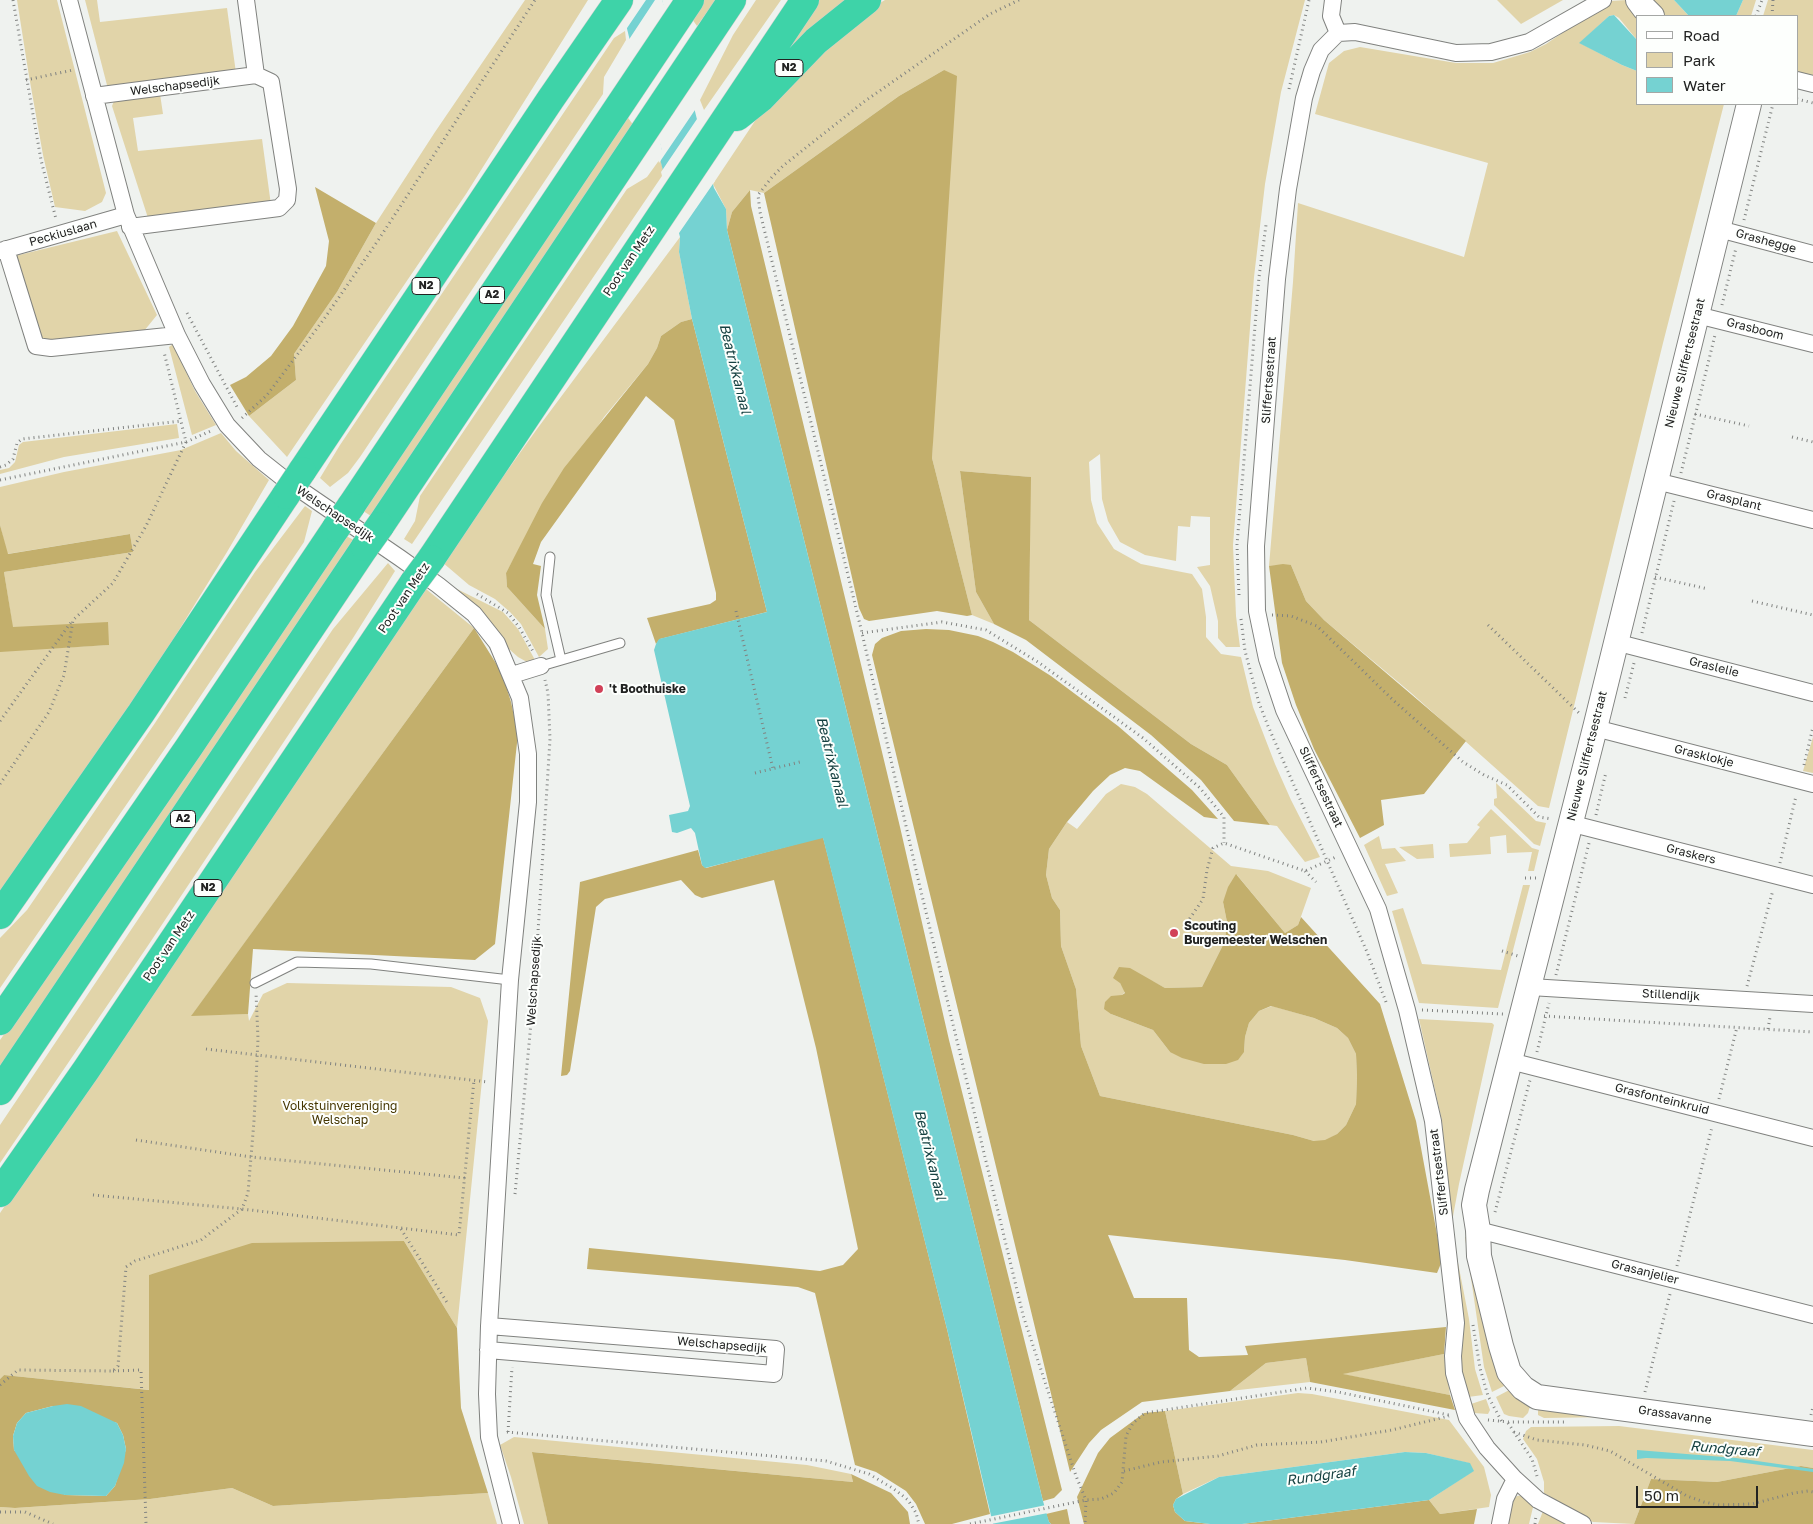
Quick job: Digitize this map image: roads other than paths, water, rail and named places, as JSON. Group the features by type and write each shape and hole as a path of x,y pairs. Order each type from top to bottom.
{"highway":[{"name":"A2","path":"0,1091 732,0"},
{"name":"Poot van Metz","path":"0,1193 86,1070 431,559 805,0"},
{"name":"N2","path":"711,139 761,98 833,25 867,0"},
{"name":"N2","path":"0,915 142,713 550,100 612,2"},
{"name":"A2","path":"0,1021 190,747 684,9"}],"street":[{"name":"Welschapsedijk","path":"69,0 128,221 177,335 202,384 227,424 259,459 283,478 438,585 474,614 497,643 520,698 528,754 528,802 510,980 489,1326 487,1394 489,1437 511,1524"},
{"path":"128,221 279,208 287,200 288,189 271,82 256,75 246,0"},
{"path":"1333,0 1331,16 1338,33 1355,32 1456,53 1491,52 1529,42 1603,0"},
{"path":"1562,22 1582,0"},
{"path":"1638,0 1651,15"},
{"name":"Sliffertsestraat","path":"1338,33 1321,50 1310,79 1304,98 1288,189 1277,279 1256,546 1258,611 1268,659 1284,710 1378,909 1407,1010 1433,1121 1456,1323 1453,1356 1454,1373 1467,1418 1487,1448 1515,1479 1538,1500 1583,1524"},
{"name":"Welschapsedijk","path":"94,96 256,75"},
{"path":"1798,80 1813,84"},
{"name":"Nieuwe Sliffertsestraat","path":"1537,1398 1523,1388 1509,1372 1479,1256 1484,1232 1474,1205 1510,1061 1534,1016 1541,987 1569,823 1597,725 1615,642 1667,483 1729,232 1749,105"},
{"name":"Peckiuslaan","path":"3,250 60,234 128,221"},
{"name":"Grashegge","path":"1729,232 1813,254"},
{"path":"3,250 36,346 51,348 177,335"},
{"name":"Grasboom","path":"1707,318 1813,344"},
{"name":"Grasplant","path":"1667,483 1813,520"},
{"name":"Graslelie","path":"1615,642 1813,693"},
{"path":"512,675 541,666"},
{"name":"Grasklokje","path":"1597,725 1813,784"},
{"name":"Graskers","path":"1569,823 1813,885"},
{"name":"Stillendijk","path":"1541,987 1813,1004"},
{"name":"Grasfonteinkruid","path":"1510,1061 1813,1138"},
{"name":"Grasanjelier","path":"1484,1232 1813,1314"},
{"name":"Welschapsedijk","path":"488,1350 774,1374 776,1349 489,1326"},
{"name":"Grassavanne","path":"1537,1398 1813,1434"},
{"path":"1500,1524 1505,1499 1515,1479"}],"lane":[{"path":"550,557 546,595 562,660"},
{"path":"541,666 620,644"},
{"name":"Welschapsedijk","path":"255,983 297,962 371,964 510,980"}],"water":[{"name":"Beatrixkanaal","path":"620,0 662,0 677,56 682,59 714,188 726,209 727,230 1043,1501 1051,1524 993,1524 947,1329 823,838 705,868 702,865 695,833 691,828 677,833 672,832 669,815 688,811 690,806 654,650 656,644 659,639 767,612 692,319 679,252 680,237 660,159 663,155 650,93 641,86"},
{"path":"1674,0 1743,0 1736,15 1688,15"},
{"path":"1614,15 1636,39 1636,71 1579,43 1609,16"},
{"path":"67,1404 81,1406 117,1423 123,1435 126,1449 124,1463 115,1486 106,1496 65,1495 50,1492 37,1486 14,1450 13,1436 17,1423 26,1413"},
{"path":"1637,1450 1736,1458 1813,1469 1813,1472 1730,1461 1637,1459"},
{"name":"Rundgraaf","path":"1405,1452 1426,1453 1470,1463 1474,1471 1429,1500 1242,1524 1210,1524 1185,1521 1175,1512 1173,1505 1176,1499 1219,1477"}],"place":[{"name":"'t Boothuiske","path":"599,689"},
{"name":"Scouting Burgemeester Welschen","path":"1174,933"}],"park label":[{"name":"Volkstuinvereniging Welschap","path":"340,1113"}]}
